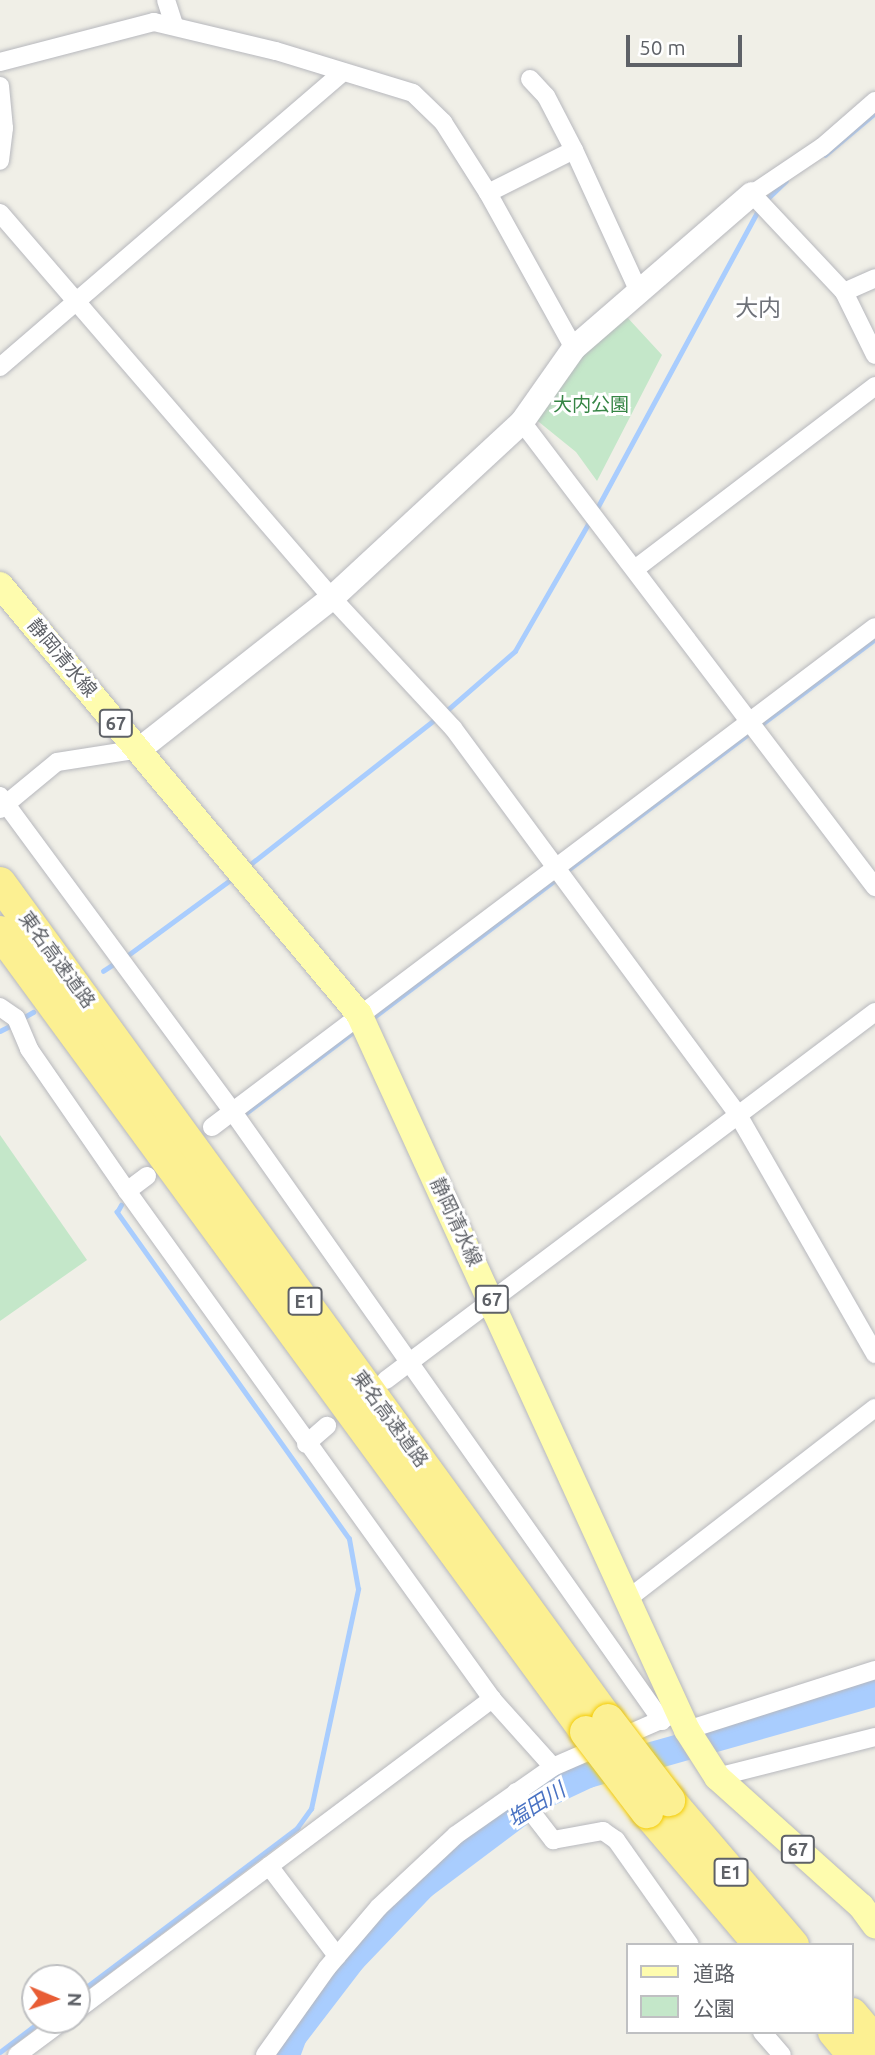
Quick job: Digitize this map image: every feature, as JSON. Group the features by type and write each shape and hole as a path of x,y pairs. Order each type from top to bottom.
{"highway":[{"name":"東名高速道路","path":"0,883 597,1726"},
{"name":"東名高速道路","path":"0,932 759,1943"},
{"name":"東名高速道路","path":"658,1806 791,1943"},
{"path":"854,2016 875,2041"},
{"path":"836,2034 853,2055"}],"main road":[{"name":"静岡清水線","path":"0,585 359,1013 629,1598 676,1720 717,1777 861,1906 875,1924"}],"street":[{"path":"166,0 174,24"},
{"path":"0,62 136,25 174,24 340,75 413,93 443,122 488,193 574,348"},
{"path":"0,368 340,75"},
{"path":"530,79 546,96 574,150 639,292"},
{"path":"0,86 4,128 0,161"},
{"path":"676,1720 409,1363 233,1112 2,803 57,762 140,749 332,598 522,422 574,348 752,194 822,147 875,101"},
{"path":"488,193 574,150"},
{"path":"752,194 844,292 875,355"},
{"path":"0,213 332,598 453,728 737,1113 875,1354"},
{"path":"844,292 875,278"},
{"path":"635,569 875,386"},
{"path":"522,422 875,887"},
{"path":"212,1128 359,1013 875,627"},
{"path":"386,1380 737,1113 875,1013"},
{"path":"9,1018 127,1191 306,1444 492,1699 553,1767"},
{"path":"127,1191 147,1177"},
{"path":"629,1598 875,1408"},
{"path":"306,1444 327,1426"},
{"path":"265,2055 337,1956 379,1907 456,1835 553,1767 676,1720 875,1670"},
{"path":"91,1999 492,1699"},
{"path":"717,1777 875,1737"},
{"path":"516,1792 553,1840 603,1830 616,1840 689,1943"},
{"path":"268,1866 337,1956"},
{"path":"17,2055 45,2034"},
{"path":"764,2034 782,2055"}],"green space":[{"name":"大内公園","path":"626,316 662,355 597,481 576,452 534,418 579,353"},
{"path":"0,1135 87,1260 0,1321"}],"waterway":[{"path":"825,155 875,113"},
{"path":"764,202 786,181"},
{"path":"595,512 759,209"},
{"path":"444,713 515,651 591,519"},
{"path":"758,727 875,639"},
{"path":"248,866 437,718"},
{"path":"565,872 751,732"},
{"path":"124,958 233,878"},
{"path":"370,1020 558,878"},
{"path":"103,971 117,962"},
{"path":"21,1019 33,1012"},
{"path":"0,1031 14,1024"},
{"path":"242,1116 357,1029"},
{"path":"91,1983 297,1828 311,1809 358,1589 349,1539 117,1212 121,1205"},
{"name":"塩田川","path":"286,2055 293,2036 352,1959 423,1885 543,1795 588,1774 875,1693"},
{"path":"0,2052 24,2034"}],"district":[{"name":"大内","path":"758,308"}]}
